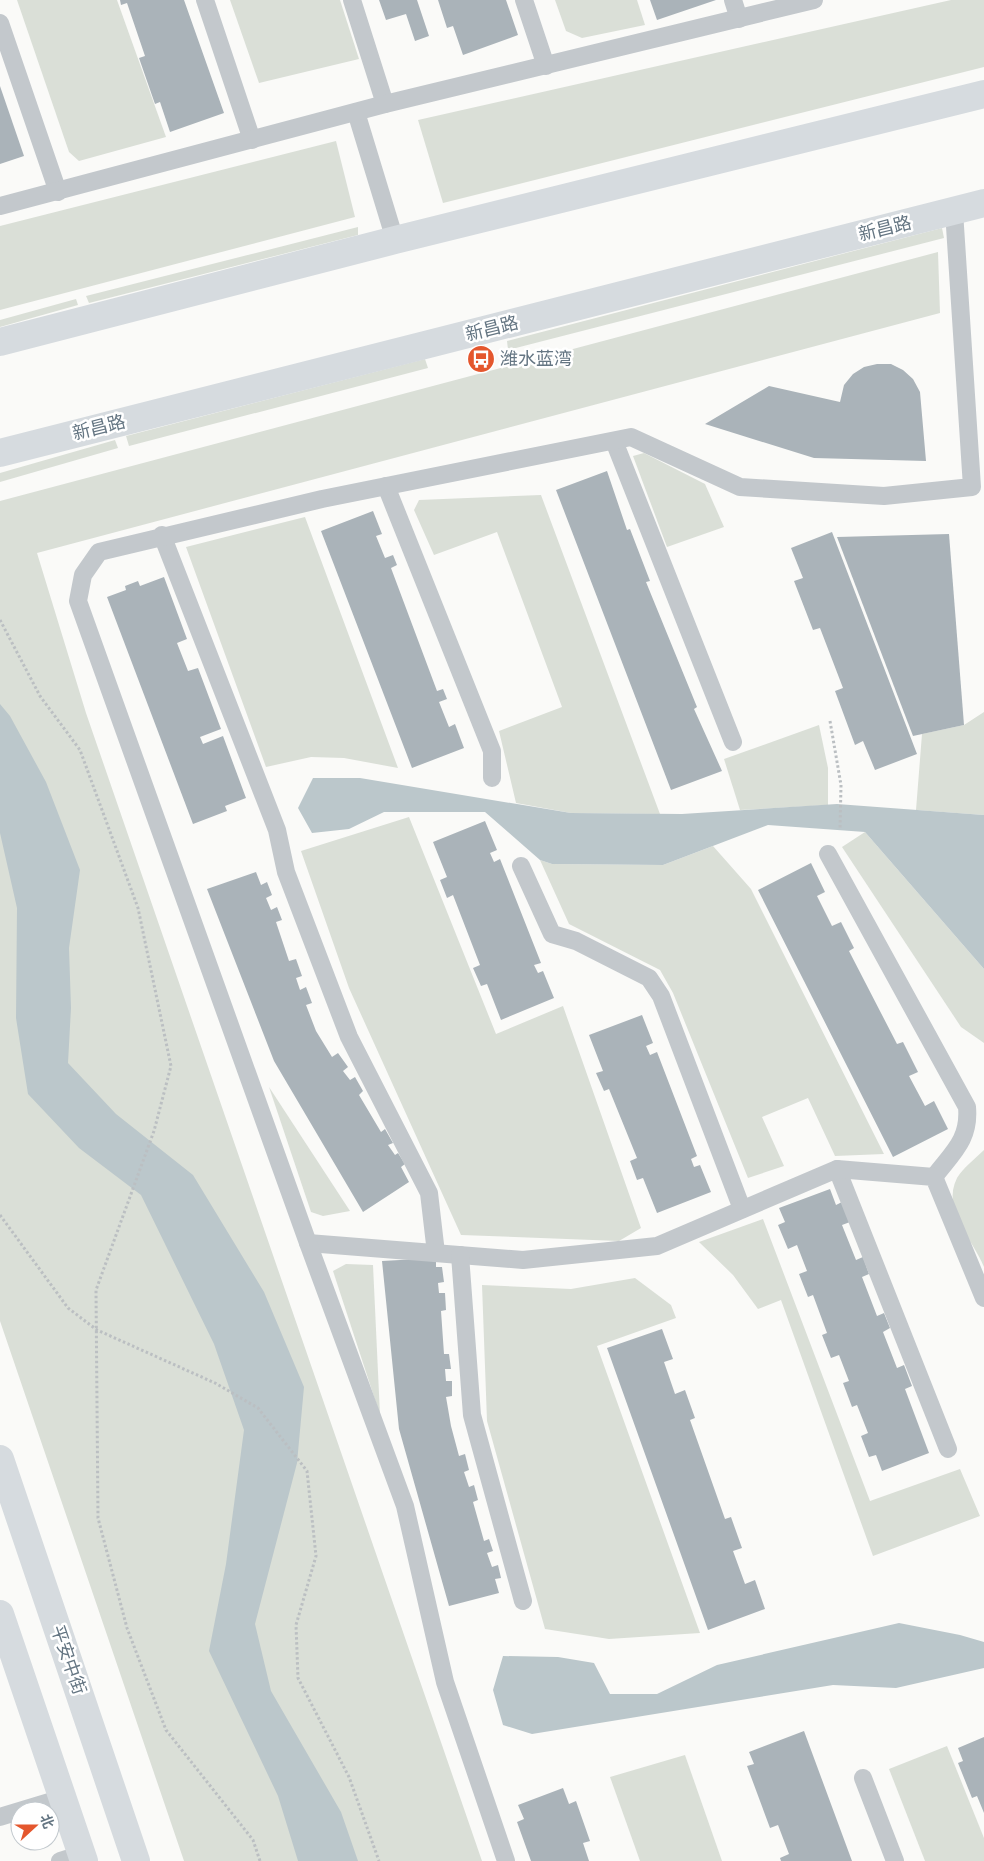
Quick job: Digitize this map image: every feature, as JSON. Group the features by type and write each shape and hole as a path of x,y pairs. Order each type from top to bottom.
{"main road":[{"path":"0,342 395,240 984,94"},
{"name":"新昌路","path":"0,453 984,204"},
{"name":"平安中街","path":"0,1459 136,1861"},
{"path":"0,1614 62,1798 75,1859"}],"lane":[{"path":"205,0 252,140"},
{"path":"352,0 385,104"},
{"path":"524,0 546,66"},
{"path":"733,0 739,19"},
{"path":"0,206 385,104 814,0"},
{"path":"0,23 58,192"},
{"path":"356,112 395,240"},
{"path":"506,1861 445,1682 405,1506 308,1243 78,601 83,575 99,552 162,535 386,486 631,437 740,487 884,496 972,487 954,211"},
{"path":"614,441 733,742"},
{"path":"386,486 492,751 492,778"},
{"path":"162,535 278,830 286,872 349,1037 429,1194 436,1254"},
{"path":"828,854 967,1107 968,1124 962,1140 934,1177"},
{"path":"521,866 552,934 576,941 649,978 661,996 742,1210"},
{"path":"308,1243 522,1260 657,1246 837,1169 934,1177"},
{"path":"837,1169 948,1449"},
{"path":"934,1177 984,1298"},
{"path":"460,1255 472,1415 523,1601"},
{"path":"863,1778 895,1861"},
{"path":"0,1817 62,1798"}],"path":[{"path":"0,620 40,696 80,750 138,908 171,1066 152,1138 96,1290 98,1518 126,1628 166,1730 253,1840 260,1861"},
{"path":"830,721 840,784 840,832"},
{"path":"0,1215 68,1308 97,1330 215,1383 258,1408 307,1471 316,1556 296,1625 298,1678 349,1777 379,1861"}],"shaded area":[{"path":"17,0 117,0 166,137 79,161 69,152"},
{"path":"230,0 340,0 359,59 259,83"},
{"path":"555,0 637,0 645,25 582,38 566,31"},
{"path":"951,0 984,0 984,67 443,203 418,120"},
{"path":"336,141 355,217 0,310 0,226"},
{"path":"358,227 358,235 89,303 86,296"},
{"path":"942,228 944,238 508,350 507,341"},
{"path":"938,252 940,313 37,553 86,713 482,1861 184,1861 0,1321 0,501"},
{"path":"76,299 78,305 0,327 0,320"},
{"path":"425,359 428,368 129,446 126,436"},
{"path":"115,440 118,448 0,482 0,473"},
{"path":"644,453 705,484 724,527 667,547 633,456"},
{"path":"541,495 660,814 571,813 516,803 499,731 562,707 497,532 434,555 414,510 419,500"},
{"path":"305,517 398,768 344,758 311,757 266,767 186,547"},
{"path":"0,704 10,716 46,782 80,870 69,948 71,1008 68,1063 116,1114 193,1175 264,1292 304,1387 297,1463 255,1624 271,1691 341,1812 358,1861 298,1861 278,1796 209,1651 226,1564 244,1430 214,1344 141,1195 79,1148 28,1094 16,1018 17,908 0,833"},
{"path":"984,712 984,815 916,810 922,734 964,725"},
{"path":"819,725 828,768 828,805 740,810 724,759"},
{"path":"313,778 360,778 571,813 682,814 837,804 984,815 984,969 865,832 768,825 663,865 552,864 540,860 485,812 384,812 349,829 312,833 298,808"},
{"path":"409,817 496,1034 563,1006 641,1228 619,1241 461,1235 349,988 301,851"},
{"path":"865,832 984,969 984,1043 961,1027 842,847"},
{"path":"713,846 751,889 884,1154 835,1156 808,1098 762,1117 784,1166 748,1178 673,993 660,970 569,924 540,860 552,864 663,865"},
{"path":"269,1087 350,1211 323,1216 311,1212"},
{"path":"984,1150 984,1267 960,1224 953,1201 953,1190 960,1174"},
{"path":"763,1219 870,1501 960,1469 980,1516 873,1556 781,1300 758,1309 733,1275 699,1242"},
{"path":"346,1264 373,1265 380,1415 333,1271"},
{"path":"635,1278 671,1305 676,1318 597,1346 700,1633 609,1639 545,1629 487,1421 482,1285 571,1289"},
{"path":"899,1623 960,1635 984,1642 984,1668 896,1688 833,1685 532,1734 503,1725 493,1690 503,1656 558,1657 594,1663 610,1694 657,1694 717,1665"},
{"path":"947,1746 984,1838 984,1861 925,1861 889,1769"},
{"path":"685,1755 722,1861 640,1861 610,1777"}],"building":[{"path":"120,0 184,0 224,113 170,132 160,102 155,104 139,58 145,56 127,3 121,5"},
{"path":"379,0 417,0 429,36 415,41 406,14 386,20"},
{"path":"438,0 506,0 518,35 463,55 453,26 447,28"},
{"path":"650,0 716,0 657,20"},
{"path":"0,86 24,156 0,164"},
{"path":"877,364 891,364 903,370 913,379 920,392 926,461 814,458 705,424 769,386 840,402 844,385 853,374 864,367"},
{"path":"607,471 627,530 630,529 650,581 646,582 697,707 694,709 722,771 671,790 556,490"},
{"path":"373,511 382,534 376,536 385,558 393,555 397,565 391,568 437,691 443,689 447,699 439,702 449,727 455,724 464,748 412,768 321,531"},
{"path":"832,532 917,754 875,770 863,741 855,745 835,691 843,688 820,628 813,630 794,581 803,578 791,548"},
{"path":"949,534 964,725 913,736 837,537"},
{"path":"164,577 187,639 177,643 188,671 198,668 221,729 200,737 203,744 223,736 246,798 225,806 227,811 193,824 107,597 126,590 125,586 138,581 140,586"},
{"path":"485,821 497,850 490,853 494,862 500,859 541,963 534,965 538,973 543,971 554,998 501,1020 487,984 481,986 473,968 480,965 453,895 447,898 440,880 447,877 433,842"},
{"path":"811,863 825,892 817,896 832,926 841,922 854,948 849,951 897,1044 903,1042 918,1072 909,1076 925,1106 934,1101 948,1129 893,1157 758,890"},
{"path":"256,872 261,885 267,882 272,895 266,898 271,910 277,907 282,920 276,922 289,961 296,959 302,976 296,978 300,990 306,987 312,1003 306,1005 316,1031 332,1057 338,1053 348,1067 343,1071 350,1080 355,1077 363,1091 359,1095 381,1132 385,1129 393,1143 388,1145 395,1155 398,1153 405,1164 401,1167 409,1182 363,1212 274,1061 207,889"},
{"path":"642,1015 653,1043 646,1046 650,1055 657,1052 697,1156 691,1159 694,1167 700,1165 711,1192 657,1213 643,1178 637,1180 630,1161 637,1158 609,1089 604,1091 596,1073 603,1071 589,1035"},
{"path":"830,1189 836,1205 842,1202 850,1222 842,1225 856,1260 863,1257 869,1274 862,1277 877,1316 884,1313 890,1328 883,1332 897,1368 904,1365 912,1386 905,1389 929,1453 882,1471 876,1455 869,1457 861,1436 868,1433 857,1405 852,1407 843,1383 849,1381 839,1355 831,1358 822,1335 827,1333 813,1295 808,1297 799,1274 807,1271 797,1245 788,1249 778,1225 785,1222 779,1208"},
{"path":"436,1258 436,1267 442,1267 444,1282 438,1283 439,1293 445,1293 446,1310 441,1311 444,1354 449,1354 451,1369 445,1369 446,1381 452,1381 452,1396 446,1397 451,1426 459,1456 465,1454 469,1470 464,1472 469,1487 474,1485 478,1500 473,1502 484,1541 489,1539 493,1551 487,1553 492,1567 498,1565 501,1578 495,1579 499,1593 449,1606 399,1429 382,1261"},
{"path":"662,1329 673,1359 664,1362 675,1394 685,1390 695,1418 690,1420 725,1519 731,1517 742,1548 733,1551 745,1584 755,1580 765,1609 708,1630 607,1348"},
{"path":"804,1731 852,1861 781,1861 780,1858 789,1854 778,1825 770,1828 747,1766 754,1764 749,1752"},
{"path":"984,1737 984,1813 977,1796 972,1798 958,1763 963,1761 958,1748"},
{"path":"563,1788 569,1804 576,1801 590,1841 583,1843 589,1861 531,1861 517,1822 524,1819 518,1805"}],"place":[{"name":"潍水蓝湾","path":"481,359"}]}
